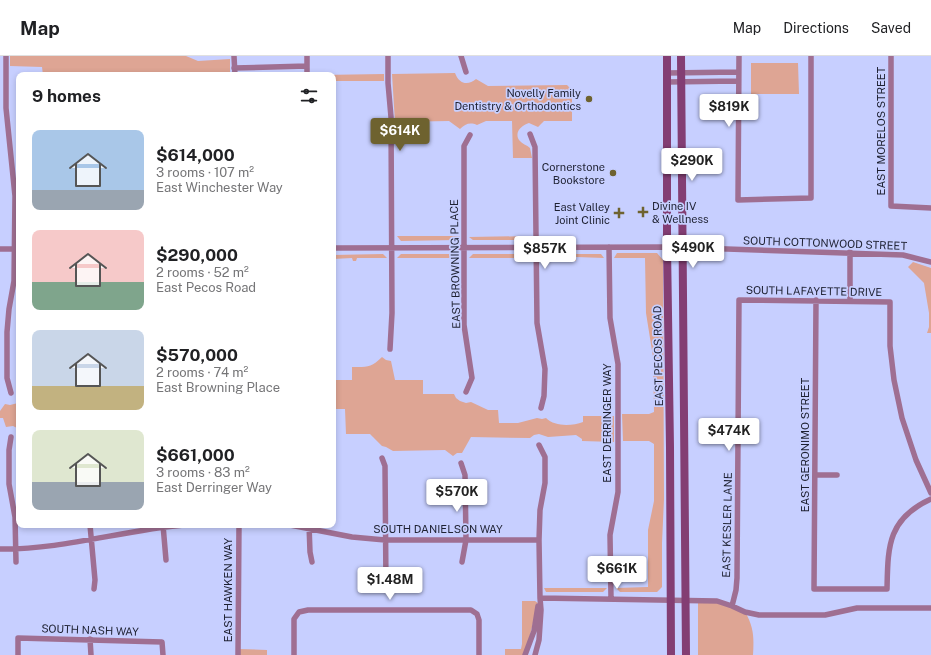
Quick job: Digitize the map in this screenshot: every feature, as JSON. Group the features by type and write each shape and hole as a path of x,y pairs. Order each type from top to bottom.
{"main road":[{"name":"EAST PECOS ROAD","path":"667,56 666,247 671,655"},
{"path":"681,56 686,655"}],"street":[{"path":"6,56 6,108 16,188"},
{"path":"234,56 234,72"},
{"path":"307,56 307,72"},
{"path":"388,56 388,83 392,117 392,313 390,349"},
{"path":"461,56 466,72"},
{"path":"738,56 738,200 811,198 811,56"},
{"name":"EAST MORELOS STREET","path":"891,56 892,206 931,208"},
{"path":"234,68 307,66"},
{"path":"709,72 709,82"},
{"path":"718,72 718,81"},
{"path":"667,73 738,72"},
{"path":"667,82 738,81"},
{"path":"530,134 535,147 537,323 545,368 544,396 541,408"},
{"name":"EAST BROWNING PLACE","path":"466,392 472,378 464,325 464,146 470,135"},
{"name":"EAST DERRINGER WAY","path":"609,247 610,318 618,364 618,492 610,535 611,598"},
{"name":"SOUTH COTTONWOOD STREET","path":"336,248 666,247 850,252 903,255 931,262"},
{"path":"0,249 16,249"},
{"path":"850,252 850,300"},
{"path":"11,393 7,378 7,332 16,260"},
{"name":"SOUTH LAFAYETTE DRIVE","path":"739,300 850,300 890,302 890,346 894,380 902,418 916,460 931,493"},
{"name":"EAST KESLER LANE","path":"732,606 737,578 739,300"},
{"name":"EAST GERONIMO STREET","path":"816,300 816,475 814,589 887,589 888,559 891,539 901,519 919,504 931,499"},
{"path":"11,437 9,450 9,484 15,518 16,562"},
{"path":"535,655 540,629 541,610 539,540 540,510 545,477 545,457 539,445"},
{"path":"382,458 385,466 386,587"},
{"path":"461,464 465,475 466,540 462,562"},
{"path":"816,475 837,475"},
{"path":"90,528 95,580 94,589"},
{"path":"0,549 16,549 151,528"},
{"path":"163,528 166,560"},
{"name":"EAST HAWKEN WAY","path":"238,655 239,528"},
{"path":"309,528 312,562"},
{"name":"SOUTH DANIELSON WAY","path":"317,528 352,537 385,540 539,540"},
{"path":"540,598 671,599 717,601 745,612 760,615 825,615 857,608 931,608"},
{"path":"525,655 534,630 540,598"},
{"path":"294,655 294,619 299,612 308,610 471,610 477,614 479,626 479,655"},
{"name":"SOUTH NASH WAY","path":"18,655 18,638 162,642 163,655"},
{"path":"90,639 91,655"}],"shaded area":[{"path":"10,56 186,56 198,61 230,59 230,72 43,72 42,67 10,66"},
{"path":"751,63 798,63 799,94 751,94"},
{"path":"455,73 461,82 470,83 476,79 488,86 567,85 572,90 572,121 544,121 538,127 529,123 521,127 517,134 519,140 530,148 532,158 513,158 512,121 486,121 477,125 468,124 460,129 449,121 395,122 392,74"},
{"path":"384,74 384,81 336,81 336,75"},
{"path":"397,236 460,236 455,240 401,241"},
{"path":"532,236 527,240 473,240 469,237"},
{"path":"541,236 572,236 572,240 545,239"},
{"path":"617,253 657,253 663,260 664,499 662,587 657,592 620,592 616,588 648,587 648,530 654,501 654,444 649,441 623,441 622,414 649,414 654,412 653,357 646,313 645,258 614,258"},
{"path":"383,254 387,258 357,258 356,261 353,261 352,258 336,259 336,255"},
{"path":"401,254 455,254 459,258 397,258"},
{"path":"473,254 528,254 532,258 469,258"},
{"path":"545,254 601,254 604,258 576,257 576,261 571,261 571,258 541,258"},
{"path":"913,262 931,268 931,333 927,333 929,327 929,313 924,283 908,267"},
{"path":"382,357 391,361 395,380 423,380 423,394 454,394 460,401 466,403 471,402 488,410 498,410 499,423 518,423 537,418 546,418 554,423 569,425 583,422 583,416 614,416 614,442 582,441 582,439 576,435 548,437 539,434 530,438 471,437 462,453 457,453 453,456 445,450 393,451 382,446 370,434 346,434 345,409 336,409 336,380 352,380 352,367 368,366 375,363"},
{"path":"5,404 10,405 16,404 16,428 13,426 6,427 3,418 0,418 0,411"},
{"path":"544,588 607,588 603,592 546,592"},
{"path":"698,600 717,601 745,612 753,633 753,655 698,655"},
{"path":"522,601 535,601 538,603 525,655 505,655 505,649 521,649"},
{"path":"238,649 267,650 267,655 238,655"}],"place":[{"name":"Novelly Family Dentistry & Orthodontics","path":"589,99"},
{"name":"Cornerstone Bookstore","path":"613,173"},
{"name":"Divine IV & Wellness","path":"643,212"},
{"name":"East Valley Joint Clinic","path":"619,213"}]}
